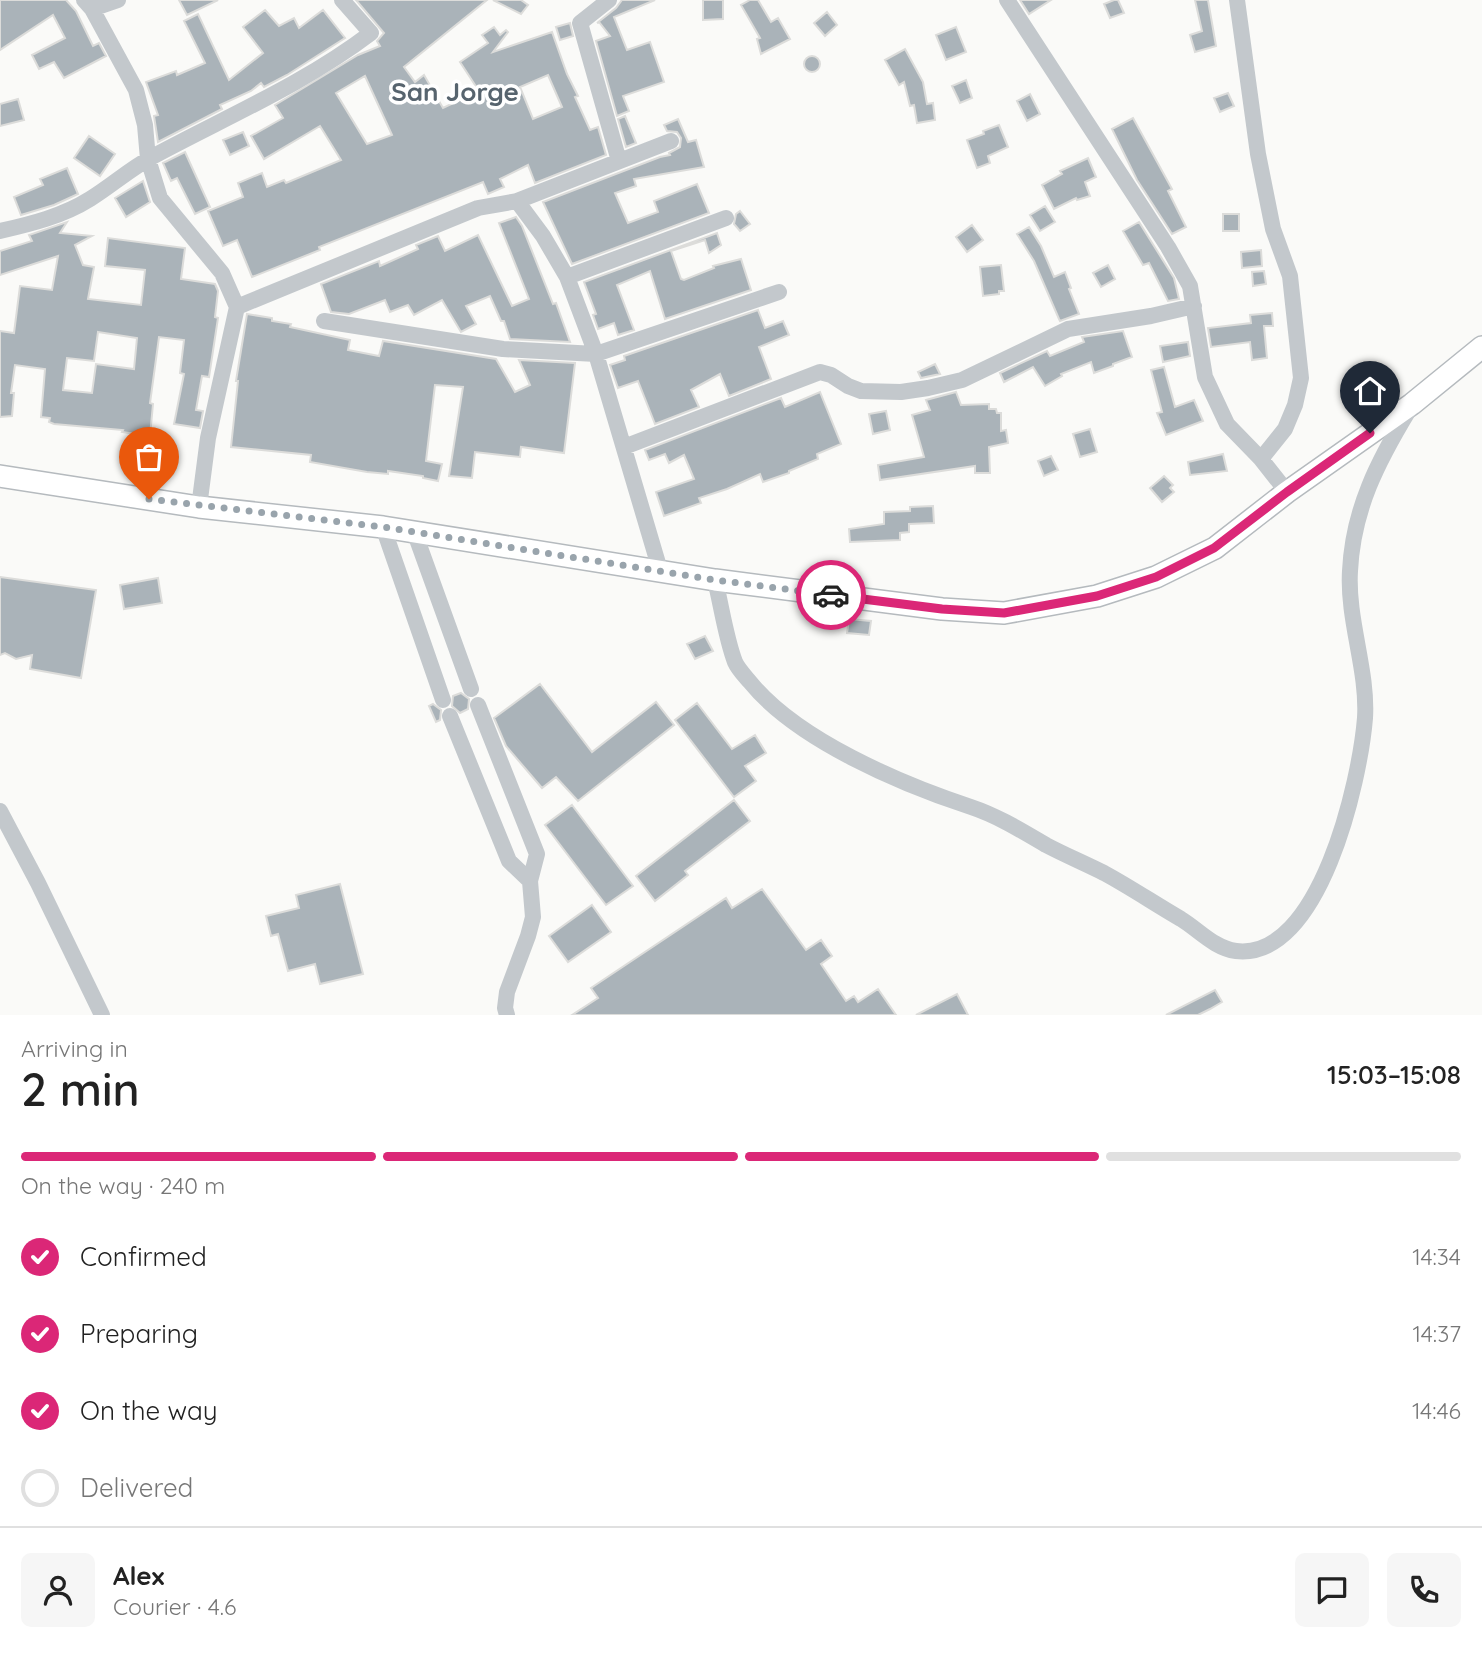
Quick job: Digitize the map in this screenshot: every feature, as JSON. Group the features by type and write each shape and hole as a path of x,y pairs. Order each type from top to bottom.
{"main road":[{"path":"0,477 198,507 414,531 715,580 942,609 1004,613 1097,596 1156,577 1214,548 1287,492 1412,404 1482,347"}],"street":[{"path":"118,0 88,5 136,90 145,125 148,159 160,198 222,273 237,307 208,438 198,507"},
{"path":"0,231 39,223 87,201 148,159 312,74 371,33 342,0"},
{"path":"609,0 580,23 619,161"},
{"path":"1007,0 1168,247 1190,286 1205,377 1227,424 1261,459 1287,492"},
{"path":"1237,0 1258,154 1273,229 1290,276 1301,378 1295,405 1285,429 1261,459"},
{"path":"237,307 478,208 516,201 671,141"},
{"path":"516,201 543,236 567,277 596,354 660,570"},
{"path":"567,277 726,218"},
{"path":"324,321 503,349 596,354 779,292"},
{"path":"624,447 820,372 861,391 901,392 928,388 962,380 1068,330 1195,306"},
{"path":"715,580 735,663 760,694 825,743 905,782 982,811 1105,873 1191,925 1209,940 1233,951 1258,951 1280,939 1320,883 1339,843 1350,804 1365,715 1349,572 1368,485 1412,404"},
{"path":"383,527 443,700"},
{"path":"414,531 471,689"},
{"path":"478,705 537,854 530,881 533,917 507,992 506,1015"},
{"path":"450,716 509,861 530,881"},
{"path":"0,811 102,1015"}],"building":[{"path":"0,0 66,0 76,11 93,46 99,43 106,56 64,78 54,62 39,69 32,55 65,38 53,15 0,50"},
{"path":"179,0 218,0 187,15"},
{"path":"356,0 487,0 404,67 415,82 424,75 443,108 479,91 460,62 488,43 482,35 494,27 500,35 506,30 508,32 493,52 552,32 578,96 575,97 590,130 598,127 606,155 535,183 528,165 500,179 504,187 488,194 483,182 319,247 320,250 252,277 237,240 223,246 208,211 243,197 238,183 262,173 267,187 284,180 286,183 341,160 320,126 264,159 251,136 283,118 275,105 358,55 380,46 377,41 384,33","holes":["548,75 562,107 533,119 520,87","365,76 392,135 367,144 336,93"]},
{"path":"493,0 521,0 528,5 521,14"},
{"path":"622,0 655,0 614,17 627,50 650,42 664,82 623,96 629,111 617,116 596,41 610,36 599,22 597,23"},
{"path":"703,0 723,0 723,19 703,20"},
{"path":"750,0 758,0 771,22 778,18 790,39 761,54 757,39 760,38 741,5"},
{"path":"1020,0 1051,0 1029,14"},
{"path":"1118,0 1124,13 1110,18 1104,4"},
{"path":"1195,0 1208,0 1216,46 1195,52 1190,35 1202,31"},
{"path":"265,10 279,26 294,18 299,28 323,10 345,38 287,75 264,87 261,83 251,91 220,105 222,109 158,142 154,116 158,115 146,82 176,71 177,75 205,63 184,21 198,14 229,80 263,53 243,27"},
{"path":"827,12 837,25 825,36 814,23"},
{"path":"570,23 573,36 560,40 556,27"},
{"path":"956,27 966,52 946,60 936,35"},
{"path":"905,49 923,82 927,104 933,103 935,120 917,123 914,105 910,106 904,82 899,85 885,60"},
{"path":"812,56 820,64 812,72 804,64"},
{"path":"966,80 972,98 960,103 952,86"},
{"path":"1228,93 1234,106 1220,112 1214,98"},
{"path":"1030,94 1040,114 1027,121 1017,101"},
{"path":"18,99 24,120 0,126 0,104"},
{"path":"625,116 636,143 626,147 618,119"},
{"path":"1133,118 1172,189 1168,191 1186,227 1172,234 1137,180 1112,129"},
{"path":"678,119 688,142 696,140 704,167 634,179 636,186 615,193 628,223 658,212 654,201 697,184 709,213 572,264 543,202 670,155 669,153 680,147 681,138 677,132 667,131 664,125"},
{"path":"999,125 1008,147 988,156 990,163 977,168 967,140"},
{"path":"243,132 249,146 230,155 223,140"},
{"path":"89,136 115,154 100,176 74,158"},
{"path":"185,152 210,207 195,214 177,178 171,181 163,163"},
{"path":"1088,158 1096,177 1085,182 1090,196 1077,200 1076,198 1054,209 1042,185 1062,174 1060,171"},
{"path":"67,168 78,194 21,215 14,197 43,185 40,179"},
{"path":"143,181 150,202 126,217 115,198"},
{"path":"1045,206 1055,222 1040,231 1030,215"},
{"path":"740,211 750,224 740,231 734,224 736,214"},
{"path":"1223,214 1239,214 1239,231 1223,231"},
{"path":"516,217 553,304 556,303 570,342 510,339 504,321 501,321 490,296 466,306 476,324 461,332 442,300 414,315 408,305 390,312 385,300 349,314 331,312 321,284 379,261 380,266 418,249 416,245 438,236 445,251 478,235 512,306 529,299 499,223"},
{"path":"67,222 60,233 92,236 75,245 83,265 94,267 88,299 141,305 145,270 105,266 108,238 185,248 181,279 215,284 218,291 215,317 218,318 209,377 202,376 196,410 203,411 200,428 174,424 184,374 180,373 184,340 159,337 150,403 153,404 150,436 122,432 123,430 49,422 50,418 41,417 45,369 15,365 11,393 14,393 12,416 0,417 0,331 14,333 20,286 52,290 58,256 0,275 0,251 32,241 29,235","holes":["98,332 137,338 134,369 96,364 92,393 63,390 67,358 94,361"]},
{"path":"1139,222 1174,278 1179,299 1168,301 1149,263 1143,265 1123,231"},
{"path":"972,225 983,240 967,252 956,237"},
{"path":"1029,227 1041,246 1054,277 1065,272 1079,314 1060,321 1034,261 1017,234"},
{"path":"717,233 721,245 709,253 705,240 671,251 681,279 714,268 713,266 741,259 751,290 665,319 650,271 617,285 634,330 618,335 614,323 598,329 593,315 596,314 584,282"},
{"path":"1261,250 1262,266 1242,268 1241,252"},
{"path":"1001,265 1004,291 983,296 980,267"},
{"path":"1108,265 1115,279 1101,287 1093,273"},
{"path":"1264,271 1266,284 1253,286 1252,272"},
{"path":"758,310 765,328 783,321 789,335 759,347 771,379 729,396 720,374 691,390 699,407 655,424 638,381 618,388 610,365 625,360 624,356"},
{"path":"1272,313 1273,326 1264,326 1267,358 1252,360 1250,342 1211,347 1208,328 1251,323 1250,315"},
{"path":"247,314 272,318 272,321 291,324 290,327 350,340 348,350 379,356 383,341 496,359 515,392 530,385 519,360 575,363 564,453 521,447 520,457 475,452 472,478 449,476 463,387 435,385 426,461 442,464 438,481 423,476 388,471 388,474 367,472 310,462 311,455 231,447 236,381"},
{"path":"1123,331 1132,357 1094,373 1091,362 1061,374 1062,376 1045,386 1033,367 1004,382 1000,373 1047,351 1050,356 1084,342 1082,337"},
{"path":"1188,342 1190,356 1163,362 1160,346"},
{"path":"935,364 940,374 921,378 918,372"},
{"path":"1164,367 1175,407 1194,400 1203,421 1166,435 1157,413 1162,412 1151,370"},
{"path":"820,392 841,444 817,454 818,459 789,473 763,482 760,474 699,498 701,503 664,516 656,492 694,479 684,455 669,463 665,454 649,460 645,450 781,398 785,407"},
{"path":"956,392 961,405 989,404 989,409 996,409 997,413 1001,413 1001,431 1006,430 1008,443 989,447 990,473 975,473 975,466 880,480 878,465 924,457 912,415 930,410 926,400"},
{"path":"886,411 890,430 873,434 869,414"},
{"path":"1090,429 1097,452 1080,457 1073,434"},
{"path":"1223,454 1227,471 1190,475 1188,462"},
{"path":"1051,456 1058,470 1044,476 1038,461"},
{"path":"1164,476 1173,485 1170,488 1174,492 1162,502 1150,488"},
{"path":"933,506 934,523 909,524 909,532 900,533 900,540 850,542 849,529 884,524 884,512 910,511 910,507"},
{"path":"0,577 96,590 81,678 30,669 32,655 16,659 5,653 0,655"},
{"path":"158,578 162,603 124,609 120,585"},
{"path":"849,619 871,621 869,635 847,633"},
{"path":"705,636 713,651 695,659 687,644"},
{"path":"540,684 592,752 656,702 674,725 578,801 556,777 542,788 506,746 494,718"},
{"path":"461,693 469,699 468,709 460,713 452,706 453,696"},
{"path":"697,703 732,749 755,735 766,753 745,766 756,781 734,797 675,720"},
{"path":"433,704 441,710 440,720 436,722 429,706"},
{"path":"734,800 750,821 685,871 688,875 655,901 636,876"},
{"path":"572,805 633,886 606,905 545,825"},
{"path":"340,884 363,974 320,984 315,964 288,971 278,934 271,936 266,916 299,908 296,895"},
{"path":"762,889 806,950 821,940 832,956 821,964 846,1001 854,996 858,1002 878,989 896,1015 572,1015 598,998 591,988 726,898 732,908"},
{"path":"592,905 611,932 568,962 549,936"},
{"path":"1215,990 1222,1002 1210,1009 1198,1015 1166,1015"},
{"path":"957,994 968,1015 916,1015"}],"way so far":[{"path":"149,499 198,507 383,527 715,580 831,595"}],"district":[{"name":"San Jorge","path":"455,92"}],"route":[{"path":"831,595 942,609 1004,613 1097,596 1156,577 1214,548 1370,433"}]}
